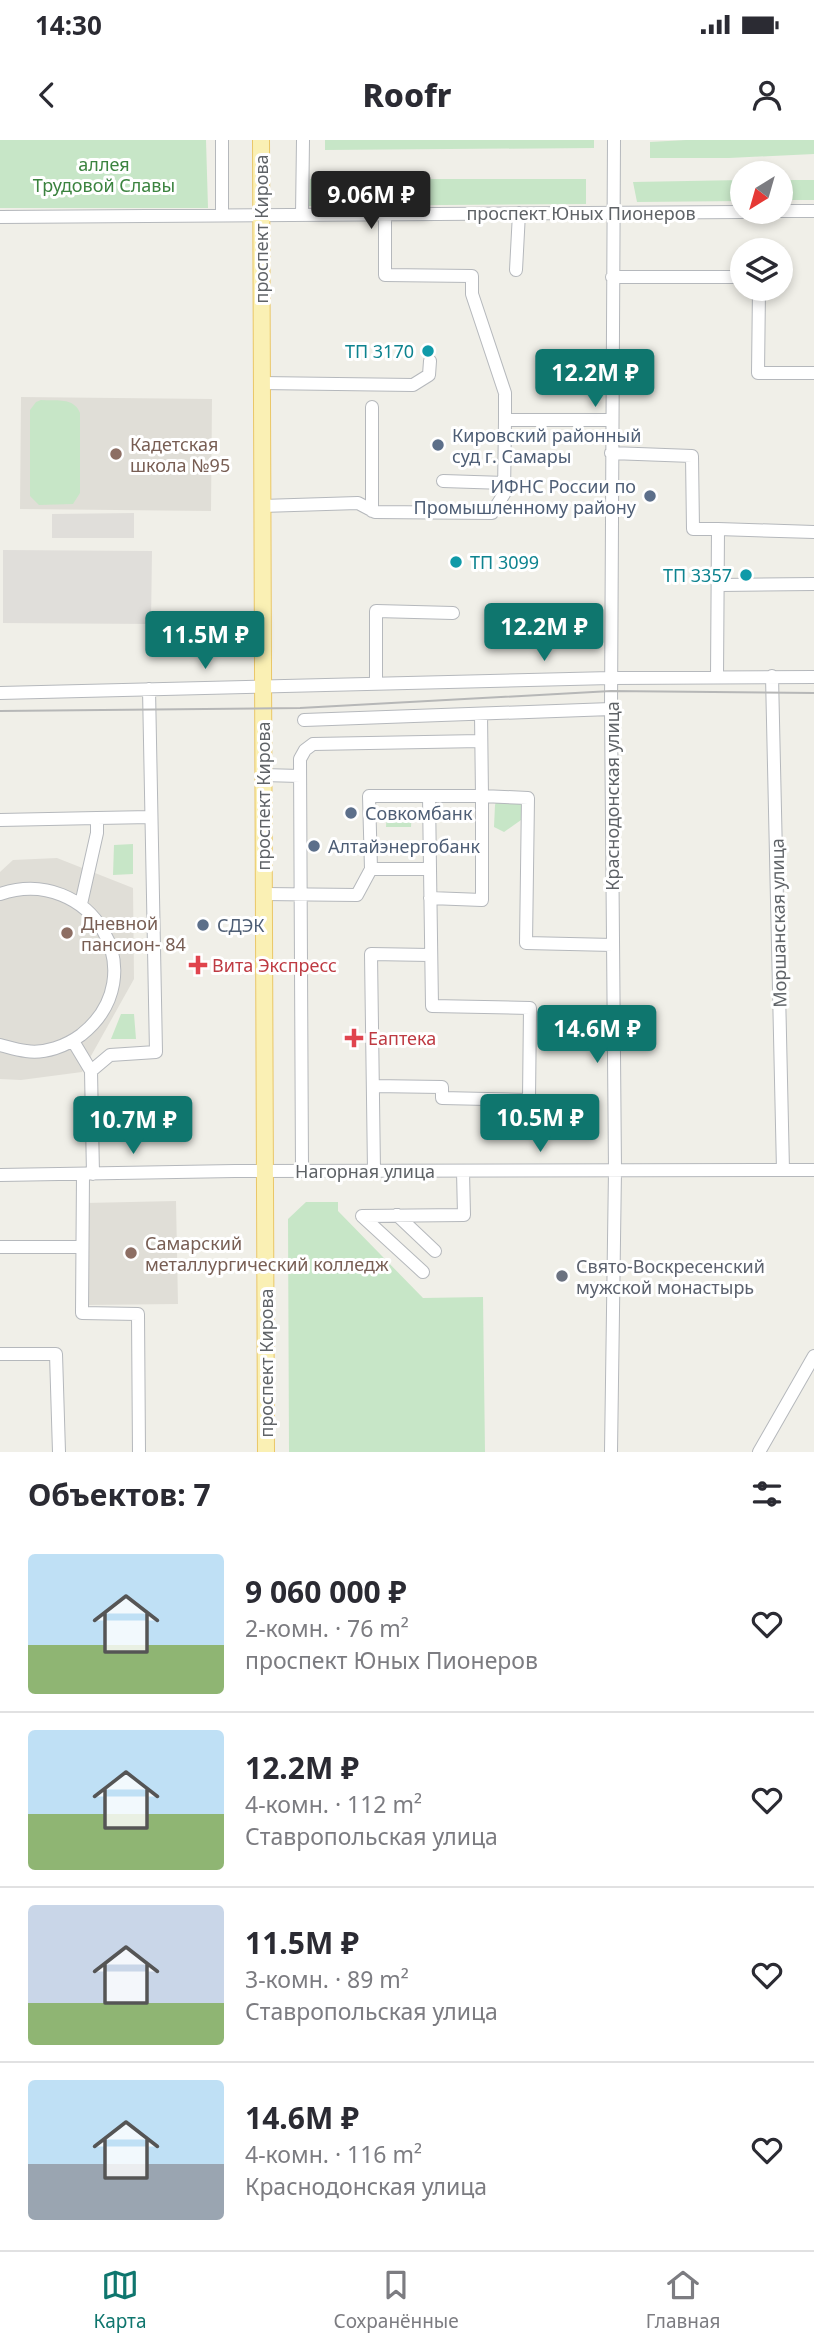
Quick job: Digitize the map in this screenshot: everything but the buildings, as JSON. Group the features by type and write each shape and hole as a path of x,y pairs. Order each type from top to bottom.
{"main road":[{"name":"проспект Кирова","path":"261,140 266,1452"}],"street":[{"path":"222,140 222,215"},
{"path":"302,215 303,140"},
{"name":"Краснодонская улица","path":"611,1452 615,1170 611,709 614,140"},
{"path":"793,211 814,211"},
{"name":"проспект Юных Пионеров","path":"0,217 730,212"},
{"path":"516,270 519,213"},
{"path":"262,506 358,503 372,511 492,513 505,494 505,393 472,294 472,276 385,275 385,214"},
{"path":"612,277 730,277"},
{"path":"759,301 758,373 814,373"},
{"path":"261,383 413,385 429,375 430,361"},
{"path":"372,407 372,511"},
{"path":"505,420 612,420"},
{"path":"611,453 692,456 692,529 814,532"},
{"path":"443,481 505,483"},
{"path":"717,677 718,528"},
{"path":"719,584 814,584"},
{"path":"376,684 376,611 453,613"},
{"name":"Моршанская улица","path":"772,676 783,1170"},
{"path":"0,693 611,678 814,677"},
{"path":"91,1071 110,1055 156,1052 149,689"},
{"path":"304,720 611,709"},
{"path":"430,898 482,900 481,714"},
{"path":"302,1171 300,759 305,750 313,744 481,741"},
{"path":"263,775 300,776"},
{"path":"264,894 357,895 371,869 369,796 528,798 526,943 613,945"},
{"path":"373,1086 442,1087 442,1098 529,1100 530,1008 432,1006 429,796"},
{"path":"0,820 151,817"},
{"path":"82,904 97,834 97,818"},
{"path":"371,869 430,869"},
{"path":"0,894 16,889 50,889 82,904 99,922 112,951 114,980 107,1004 92,1026 73,1041 52,1049 27,1052 0,1045"},
{"path":"374,1171 371,954 430,956"},
{"path":"73,1041 91,1071 88,1174 82,1247 82,1313 138,1314 139,1452"},
{"name":"Нагорная улица","path":"0,1175 265,1171 814,1170"},
{"path":"423,1272 362,1216 464,1215 463,1171"},
{"path":"397,1215 435,1251"},
{"path":"0,1247 82,1247"},
{"path":"0,1353 56,1354 59,1452"},
{"path":"759,1452 814,1356"}],"shaded area":[{"name":"Кадетская школа №95","path":"21,397 212,399 211,511 20,509"},
{"path":"134,513 134,538 52,538 52,514"},
{"path":"3,550 152,551 151,624 3,623"},
{"name":"Дневной пансион- 84","path":"57,858 133,888 134,979 82,1072 21,1080 0,1079 0,872 13,860"},
{"name":"Самарский металлургический колледж","path":"176,1201 178,1304 86,1305 85,1203"}],"green space":[{"name":"аллея Трудовой Славы","path":"0,140 206,140 208,208 0,208"},
{"path":"325,140 594,140 594,148 325,150"},
{"path":"814,140 814,154 650,158 650,142"},
{"path":"310,179 586,179 586,204 309,206"},
{"path":"730,180 730,201 637,202 633,182"},
{"path":"793,180 814,180 814,200 793,200"},
{"path":"41,400 69,402 80,413 80,493 73,504 39,505 30,496 30,410"},
{"path":"499,794 525,798 521,820 504,832 494,827 495,805"},
{"path":"387,808 412,809 411,827 386,827"},
{"path":"133,844 133,874 113,875 114,845"},
{"path":"121,1014 134,1014 136,1039 111,1039"},
{"path":"306,1202 338,1202 338,1211 423,1298 483,1297 485,1452 289,1452 288,1219"}],"tram line":[{"path":"0,711 300,708 611,691 814,693"}],"place":[{"name":"ТП 3170","path":"428,351"},
{"name":"Кировский районный суд г. Самары","path":"438,445"},
{"name":"Кадетская школа №95","path":"116,454"},
{"name":"ИФНС России по Промышленному району","path":"650,496"},
{"name":"ТП 3099","path":"456,562"},
{"name":"ТП 3357","path":"746,575"},
{"name":"Совкомбанк","path":"351,813"},
{"name":"Алтайэнергобанк","path":"314,846"},
{"name":"СДЭК","path":"203,925"},
{"name":"Дневной пансион- 84","path":"67,933"},
{"name":"Вита Экспресс","path":"198,965"},
{"name":"Еаптека","path":"354,1038"},
{"name":"Самарский металлургический колледж","path":"131,1253"},
{"name":"Свято-Воскресенский мужской монастырь","path":"562,1276"}]}
